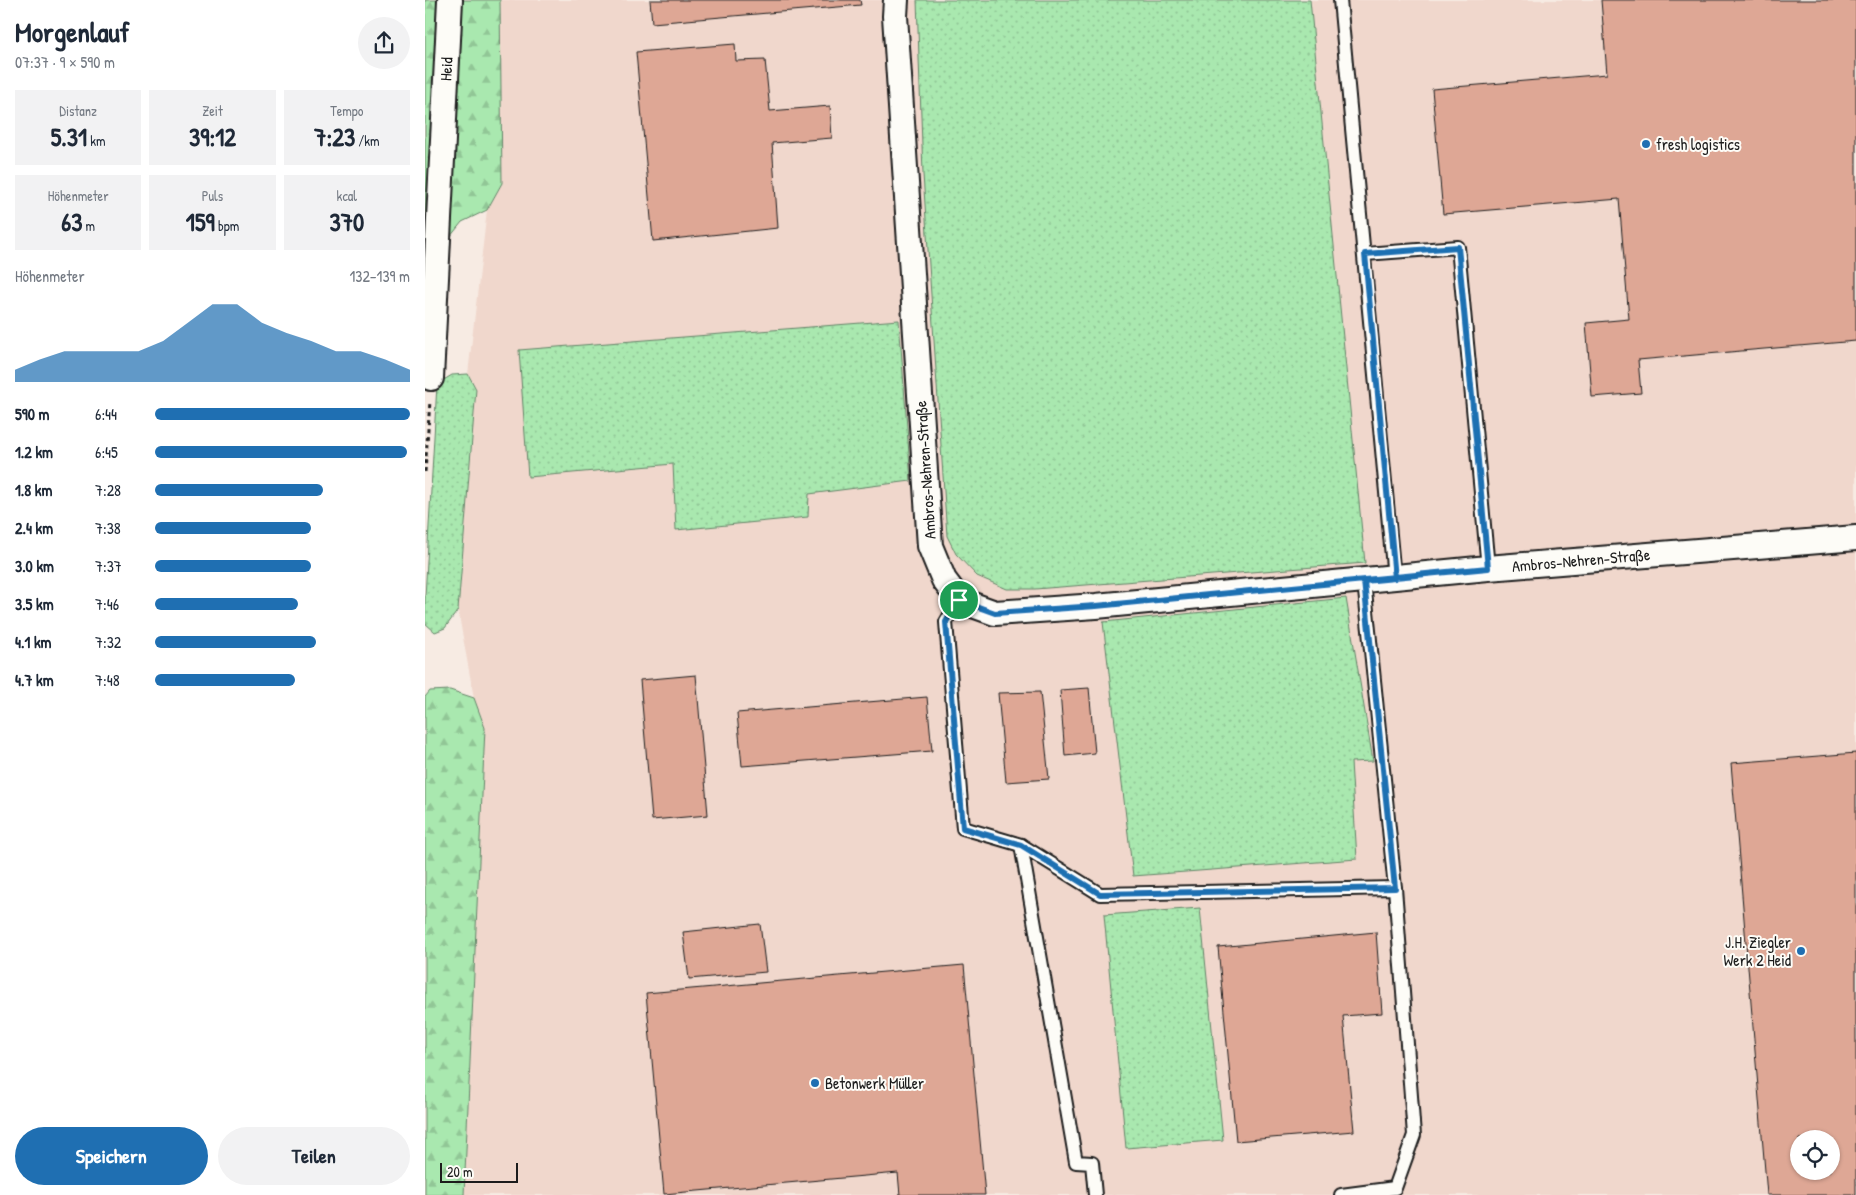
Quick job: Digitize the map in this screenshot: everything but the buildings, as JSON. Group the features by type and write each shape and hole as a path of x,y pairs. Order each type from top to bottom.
{"street":[{"name":"Heid","path":"431,378 450,0"},
{"name":"Ambros-Nehren-Straße","path":"895,0 895,26 931,546 944,580 959,600 995,613 1096,606 1488,568 1856,538"}],"lane":[{"path":"1340,0 1395,578"},
{"path":"1365,254 1458,247 1488,568"},
{"path":"1341,1195 1395,1188 1414,1135 1395,888 1364,581"},
{"path":"959,600 946,622 963,828 1021,845 1100,894 1395,888"},
{"path":"1021,845 1076,1162 1092,1163 1095,1195"}],"path":[{"path":"425,472 431,378"}],"shaded area":[{"path":"500,0 1856,0 1856,1195 464,1195 485,728 474,698 458,610 476,389 468,374 487,210 502,183"}],"green space":[{"path":"425,0 500,0 502,183 487,210 462,222 446,242 427,251 425,251"},
{"path":"917,0 1310,0 1365,563 1035,589 1007,589 977,576 956,554 947,536 923,174"},
{"path":"899,320 911,481 809,494 808,517 676,530 673,464 528,477 519,350"},
{"path":"468,374 476,389 458,610 445,628 435,632 425,623 425,597 437,384 452,375"},
{"path":"1346,598 1373,761 1351,762 1357,859 1133,876 1103,622"},
{"path":"450,690 474,698 485,728 464,1195 425,1195 425,697 430,691"},
{"path":"1200,908 1223,1140 1126,1148 1104,915"}],"place":[{"name":"fresh logistics","path":"1646,144"},
{"name":"J.H. Ziegler Werk 2 Heid","path":"1801,951"},
{"name":"Betonwerk Müller","path":"815,1083"}],"route":[{"path":"959,600 946,622 963,828 1021,845 1100,894 1395,888 1364,581 1395,578 1365,254 1458,247 1488,568 1364,581 1096,606 995,613 959,600"}]}
